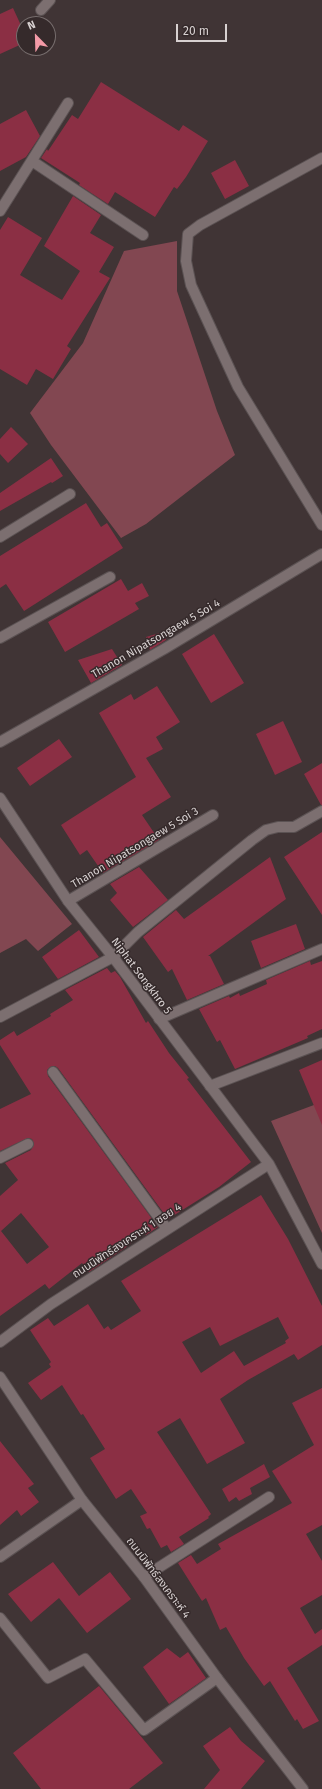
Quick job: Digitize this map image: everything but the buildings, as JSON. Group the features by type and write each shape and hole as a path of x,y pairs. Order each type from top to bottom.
{"street":[{"path":"41,10 50,0"},
{"path":"0,211 68,103"},
{"path":"322,158 200,225 188,234 186,261 191,285 238,387 322,525"},
{"path":"32,161 143,235"},
{"path":"0,537 70,494"},
{"name":"Thanon Nipatsongaew 5 Soi 4","path":"0,742 164,649 322,554"},
{"path":"0,638 110,577"},
{"name":"Niphat Songkhro 5","path":"0,798 68,901 113,957 269,1164 322,1264"},
{"path":"0,1017 113,957 138,932 266,830 278,827 294,827 322,811"},
{"name":"Thanon Nipatsongaew 5 Soi 3","path":"68,901 214,816"},
{"path":"159,1019 322,949"},
{"path":"210,1086 322,1043"},
{"path":"53,1072 167,1229"},
{"path":"0,1158 28,1144"},
{"name":"ถนนนิพัทธ์สงเคราะห์ 1 ซอย 4","path":"0,1342 51,1304 269,1164"},
{"name":"ถนนนิพัทธ์สงเคราะห์ 4","path":"0,1377 82,1500 144,1577 217,1678 303,1789"},
{"path":"144,1577 269,1497"},
{"path":"0,1557 82,1500"},
{"path":"0,1618 48,1678 85,1659 144,1730 217,1678"}],"shaded area":[{"path":"177,241 177,291 217,411 235,455 146,524 121,538 51,445 30,413 83,343 124,251"},
{"path":"0,837 72,924 38,951 26,939 0,953"},
{"path":"322,1102 322,1233 271,1121"}]}
